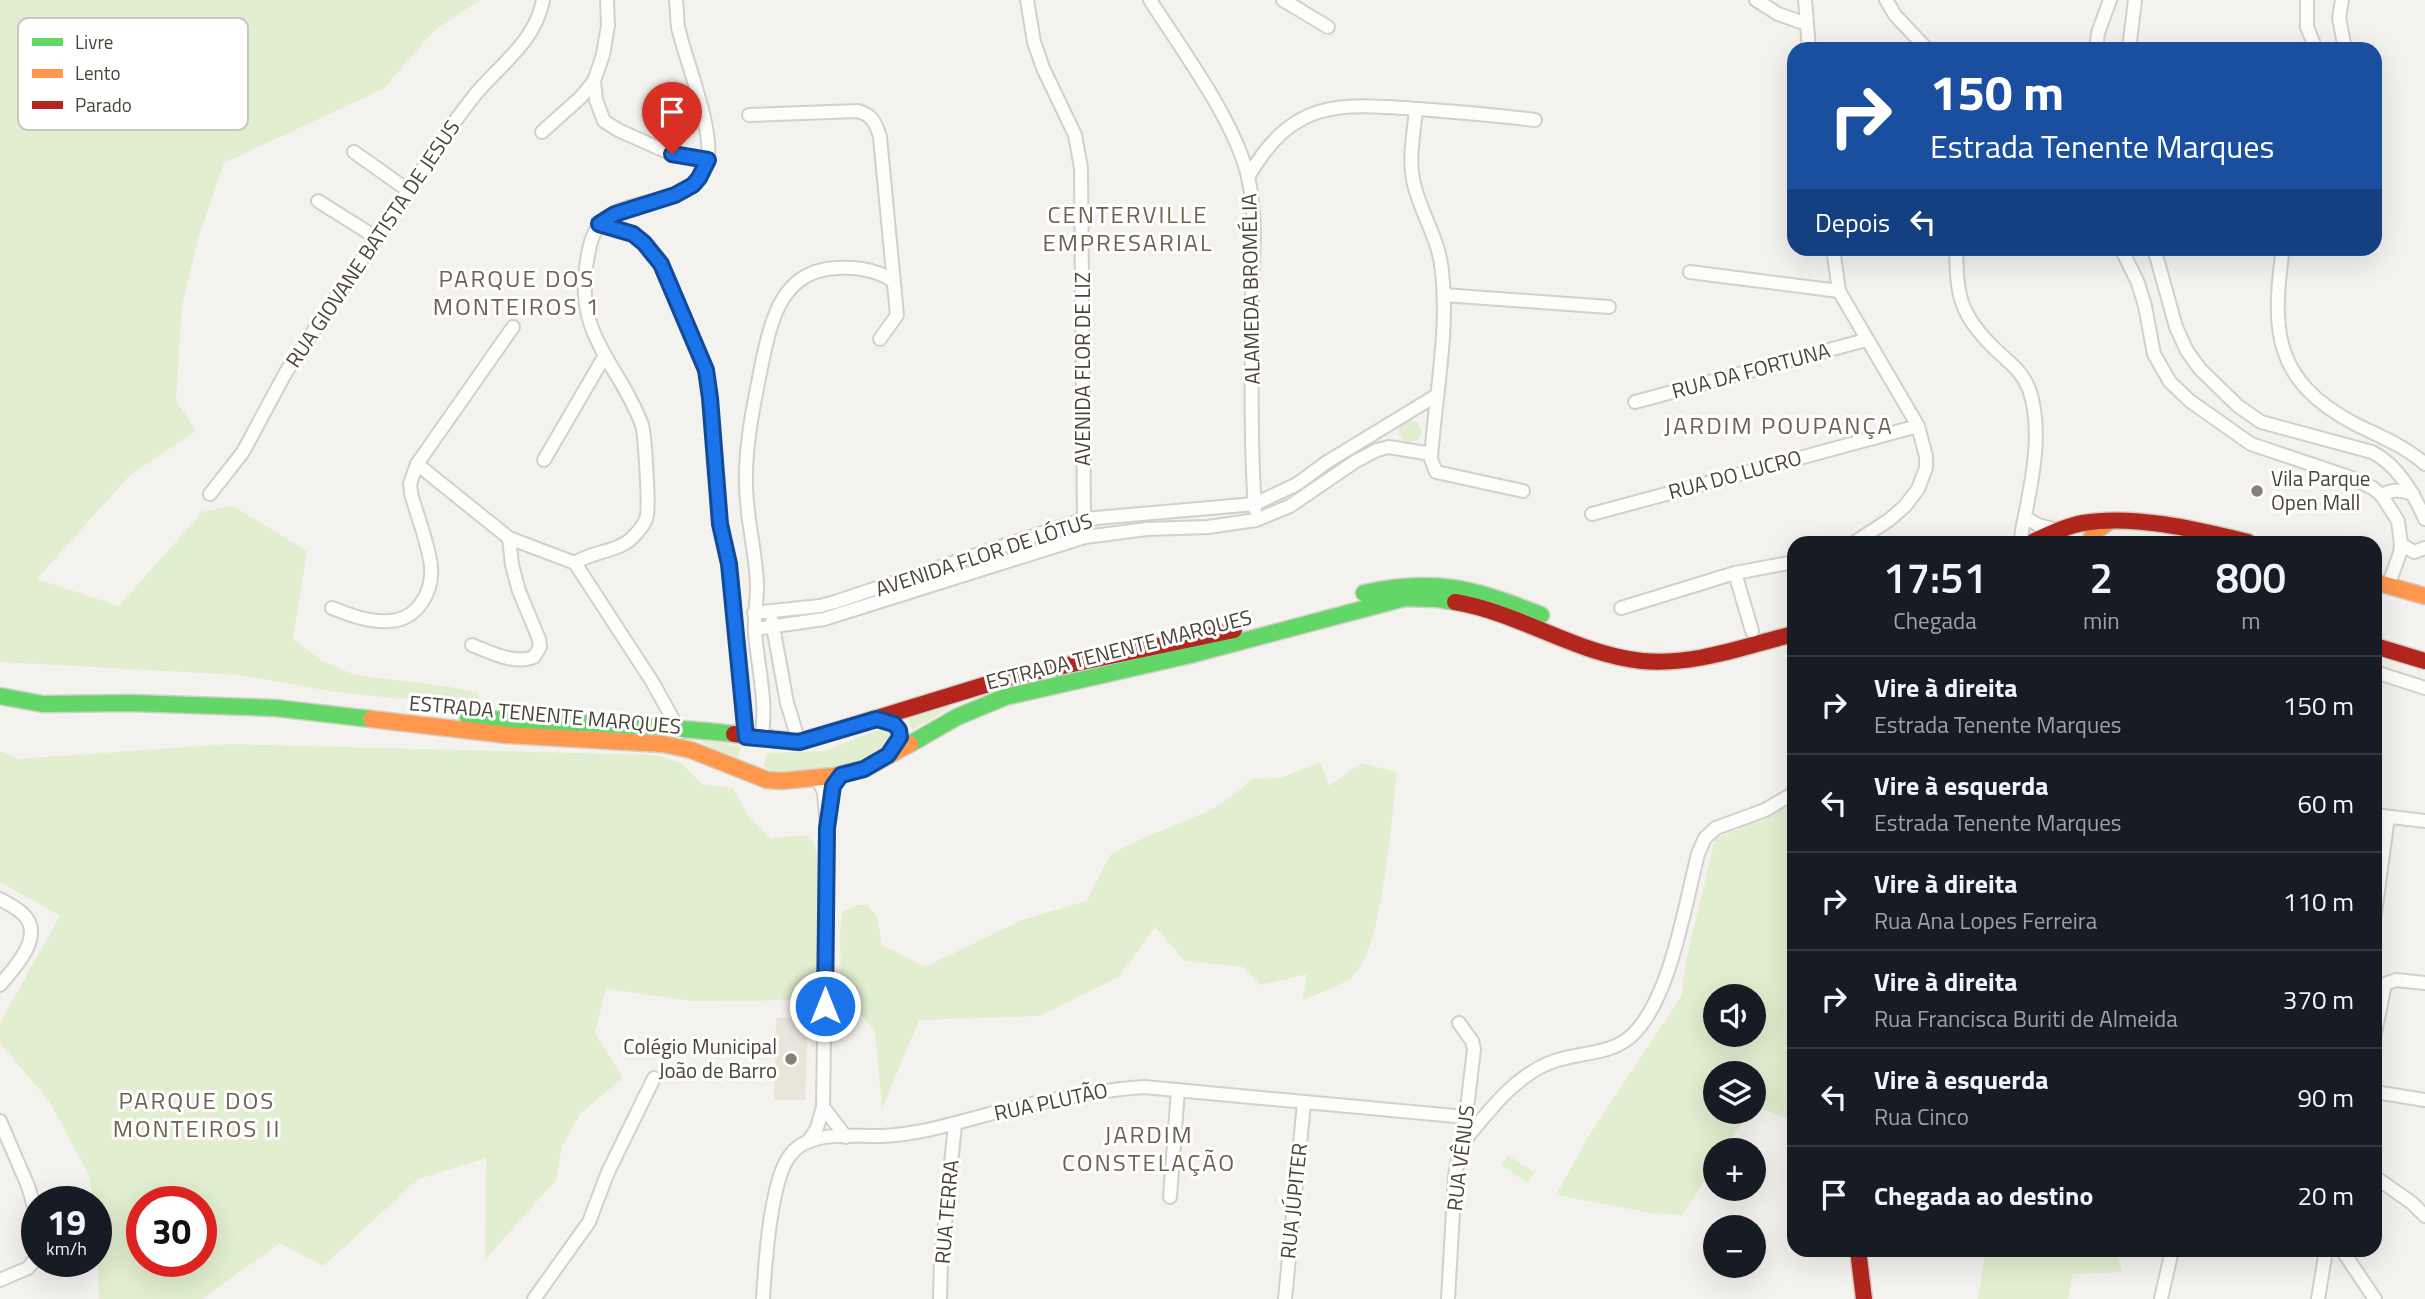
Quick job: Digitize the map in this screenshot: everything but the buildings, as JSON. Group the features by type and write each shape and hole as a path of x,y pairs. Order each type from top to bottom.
{"main road":[{"path":"2092,536 2110,521"},
{"path":"2064,536 2085,523 2110,521 2221,536"},
{"name":"ESTRADA TENENTE MARQUES","path":"0,685 18,691 130,691 278,697 446,717 640,728 770,726 799,742 1011,677 1201,639 1403,584 1426,583 1478,591 1600,638 1640,648 1680,648 1787,622"},
{"path":"2382,584 2425,596"},
{"name":"ESTRADA TENENTE MARQUES","path":"0,696 43,704 131,703 266,708 507,734 663,744 691,750 774,781 841,775 864,769 975,708 1005,697 1190,655 1405,598 1426,597 1476,604 1595,650 1640,661 1685,660 1787,636"},
{"path":"2382,648 2425,661"},
{"path":"877,719 894,724 899,730 900,737 888,755"},
{"path":"758,777 752,769 752,753 770,726"},
{"path":"1859,1257 1864,1299"}],"street":[{"name":"RUA GIOVANE BATISTA DE JESUS","path":"210,494 243,452 286,372 455,121 479,90 523,43 536,23 543,0"},
{"path":"542,132 581,97 594,81 603,55 608,25 607,0"},
{"path":"575,563 584,556 631,540 647,517 643,428 594,339 589,316 586,270 592,237 599,224 615,214 675,195 693,185 708,160 703,118 678,25 676,0"},
{"name":"AVENIDA FLOR DE LIZ","path":"1027,0 1034,41 1043,68 1075,135 1081,168 1085,537"},
{"name":"ALAMEDA BROMÉLIA","path":"1150,0 1209,93 1235,142 1248,177 1253,226 1252,360 1256,520"},
{"path":"1283,0 1328,27"},
{"path":"1756,0 1778,14 1807,24"},
{"path":"1805,0 1808,42"},
{"path":"1886,0 1895,15 1920,42"},
{"path":"2097,42 2110,0"},
{"path":"2130,42 2134,0"},
{"path":"2306,0 2307,27 2313,42"},
{"path":"2342,0 2339,18 2344,42"},
{"path":"594,81 596,100 604,121 672,154 708,160"},
{"path":"1248,177 1271,145 1292,125 1310,114 1332,107 1357,105 1535,120"},
{"path":"1416,109 1412,176 1439,251 1444,295 1445,334 1431,454 1436,472 1522,491"},
{"path":"748,116 846,110 866,113 872,118 880,137 897,315 880,339"},
{"path":"354,152 409,191"},
{"path":"318,201 377,238"},
{"path":"599,224 633,234 661,264 706,370 720,524 729,564 770,726 799,742"},
{"path":"1834,256 1839,291 1918,426 1926,456 1926,468 1918,489 1905,506 1864,536"},
{"path":"1956,256 1957,293 1965,310 1993,347 2022,373 2029,390 2035,424 2031,483 2022,536"},
{"path":"2125,256 2145,306 2154,354 2170,382 2190,401 2251,444 2352,478 2373,488 2382,496 2398,521 2400,544 2400,553 2382,582"},
{"path":"2156,256 2176,327 2187,351 2200,369 2238,406 2261,422 2372,452 2386,459 2413,494 2425,519"},
{"path":"2282,256 2277,330 2290,367 2318,400 2332,411 2396,444 2425,464"},
{"path":"770,726 755,629 757,585 747,512 746,459 752,411 771,323 790,288 805,277 823,270 846,267 886,276 893,281"},
{"path":"1690,272 1839,291"},
{"path":"1444,295 1609,307"},
{"path":"332,608 352,616 392,621 414,610 427,596 430,565 410,484 417,464 513,327"},
{"name":"RUA DA FORTUNA","path":"1635,402 1866,340"},
{"path":"544,460 604,358"},
{"name":"AVENIDA FLOR DE LÓTUS","path":"754,613 835,602 1084,519 1255,504 1297,484 1327,462 1437,395"},
{"name":"RUA DO LUCRO","path":"1592,514 1918,426"},
{"name":"AVENIDA FLOR DE LÓTUS","path":"755,629 824,619 853,611 1085,537 1208,527 1256,520 1290,506 1356,461 1377,450 1390,447 1431,454"},
{"path":"417,464 509,538 575,563 653,684 691,750"},
{"path":"2382,496 2386,492 2396,491 2413,494"},
{"path":"2025,517 2064,536"},
{"path":"472,645 521,660 534,657 540,647 519,591 509,538"},
{"path":"2400,544 2414,552 2425,548"},
{"path":"1620,608 1735,573 1787,563"},
{"path":"1735,573 1752,631"},
{"path":"757,585 774,627 787,704 770,726"},
{"path":"2382,674 2425,688"},
{"path":"827,828 833,786 841,775"},
{"path":"763,1299 777,1184 784,1164 792,1152 810,1139 817,1128 823,1107 827,828 824,792 817,778"},
{"path":"1460,1146 1499,1098 1534,1071 1551,1062 1616,1046 1631,1037 1658,996 1674,948 1698,854 1705,838 1716,828 1765,810 1787,797"},
{"path":"2382,816 2425,821"},
{"path":"0,899 22,913 29,921 31,941 0,985"},
{"path":"2382,990 2385,984 2396,980 2425,983"},
{"name":"RUA VÊNUS","path":"1448,1299 1455,1176 1466,1117 1474,1049 1472,1041 1459,1023"},
{"path":"534,1299 589,1222 613,1161 654,1078"},
{"name":"RUA PLUTÃO","path":"810,1139 907,1134 955,1125 1016,1107 1115,1089 1144,1087 1466,1117"},
{"path":"1170,1197 1178,1090"},
{"path":"2382,1093 2425,1100"},
{"name":"RUA JÚPITER","path":"1285,1299 1304,1103"},
{"path":"823,1107 846,1136"},
{"path":"0,1121 27,1186"},
{"name":"RUA TERRA","path":"940,1299 955,1125"},
{"path":"2382,1182 2412,1203 2425,1216"},
{"path":"2161,1299 2170,1257"},
{"path":"2318,1299 2325,1257"},
{"path":"2347,1257 2375,1299"},
{"path":"0,1280 21,1271"}],"shaded area":[{"name":"Colégio Municipal João de Barro","path":"808,1017 805,1100 774,1100 776,1018"}],"green space":[{"path":"0,0 480,0 435,30 383,89 224,163 198,239 182,306 176,400 196,431 130,475 37,579 119,606 202,512 233,506 307,551 293,639 324,662 355,675 445,686 478,693 482,707 336,692 240,675 0,662"},
{"path":"1410,420 1418,423 1421,431 1418,439 1410,442 1402,439 1399,431 1402,423"},
{"path":"955,705 912,730 908,718"},
{"path":"889,729 895,733 889,745 878,754 862,760 823,768 774,773 763,766 766,756 771,753 824,751 875,731"},
{"path":"698,739 741,746 736,763"},
{"path":"228,744 656,755 681,763 702,784 733,788 748,816 771,838 806,835 815,845 819,865 821,933 817,994 812,1000 692,1001 606,989 595,1033 623,1078 580,1114 562,1146 556,1180 485,1260 486,1158 419,1179 323,1266 280,1243 202,1299 99,1299 98,1277 112,1277 112,1186 91,1186 90,1177 49,1101 0,1043 0,1023 60,916 0,882 0,751 17,759"},
{"path":"1320,762 1329,786 1361,763 1397,772 1389,848 1373,937 1364,960 1349,979 1302,1001 1307,974 1260,985 1243,967 1185,961 1155,927 1119,977 1040,1016 919,1020 882,1109 875,1031 841,992 842,912 857,905 867,905 877,916 882,945 925,967 1022,920 1086,901 1111,854 1209,811 1235,794 1251,779 1280,778"},
{"path":"1787,807 1787,1118 1766,1110 1766,1061 1703,1061 1703,1124 1741,1124 1732,1138 1703,1138 1703,1183 1682,1215 1652,1213 1556,1195 1590,1134 1681,997 1686,961 1715,839"},
{"path":"1508,1155 1534,1173 1527,1183 1502,1165"},
{"path":"1985,1257 2119,1257 2122,1272 2073,1274 2068,1299 1978,1299"}],"traffic: fast":[{"path":"1364,593 1412,586 1454,588 1495,598 1541,615"},
{"path":"910,744 957,717 1005,697 1190,655 1405,598 1455,602"},
{"path":"0,696 43,704 131,703 275,708 371,719"},
{"path":"468,718 734,734"}],"traffic: slow":[{"path":"2092,536 2110,521"},
{"path":"2382,584 2425,596"},
{"path":"371,719 507,735 663,744 691,750 767,780 782,781 834,776 864,769 910,744"}],"traffic: jam":[{"path":"2047,536 2077,524 2123,520 2221,536"},
{"path":"1455,602 1479,607 1594,650 1642,661 1700,658 1787,636"},
{"path":"734,734 799,742 1011,677 1234,630"},
{"path":"2382,648 2425,661"},
{"path":"1859,1257 1864,1299"}],"place":[{"name":"Vila Parque Open Mall","path":"2257,491"},
{"name":"Colégio Municipal João de Barro","path":"791,1059"}],"district":[{"name":"CENTERVILLE EMPRESARIAL","path":"1128,229"},
{"name":"PARQUE DOS MONTEIROS 1","path":"517,293"},
{"name":"JARDIM POUPANÇA","path":"1779,426"},
{"name":"PARQUE DOS MONTEIROS II","path":"197,1115"},
{"name":"JARDIM CONSTELAÇÃO","path":"1149,1149"}],"route":[{"path":"672,154 708,160 693,185 675,195 634,206 599,224 633,234 661,264 706,370 720,524 729,564 746,737 799,742 877,719 894,724 899,730 900,737 888,755 864,769 841,775 835,781 831,792 827,828 825,1006"}]}
